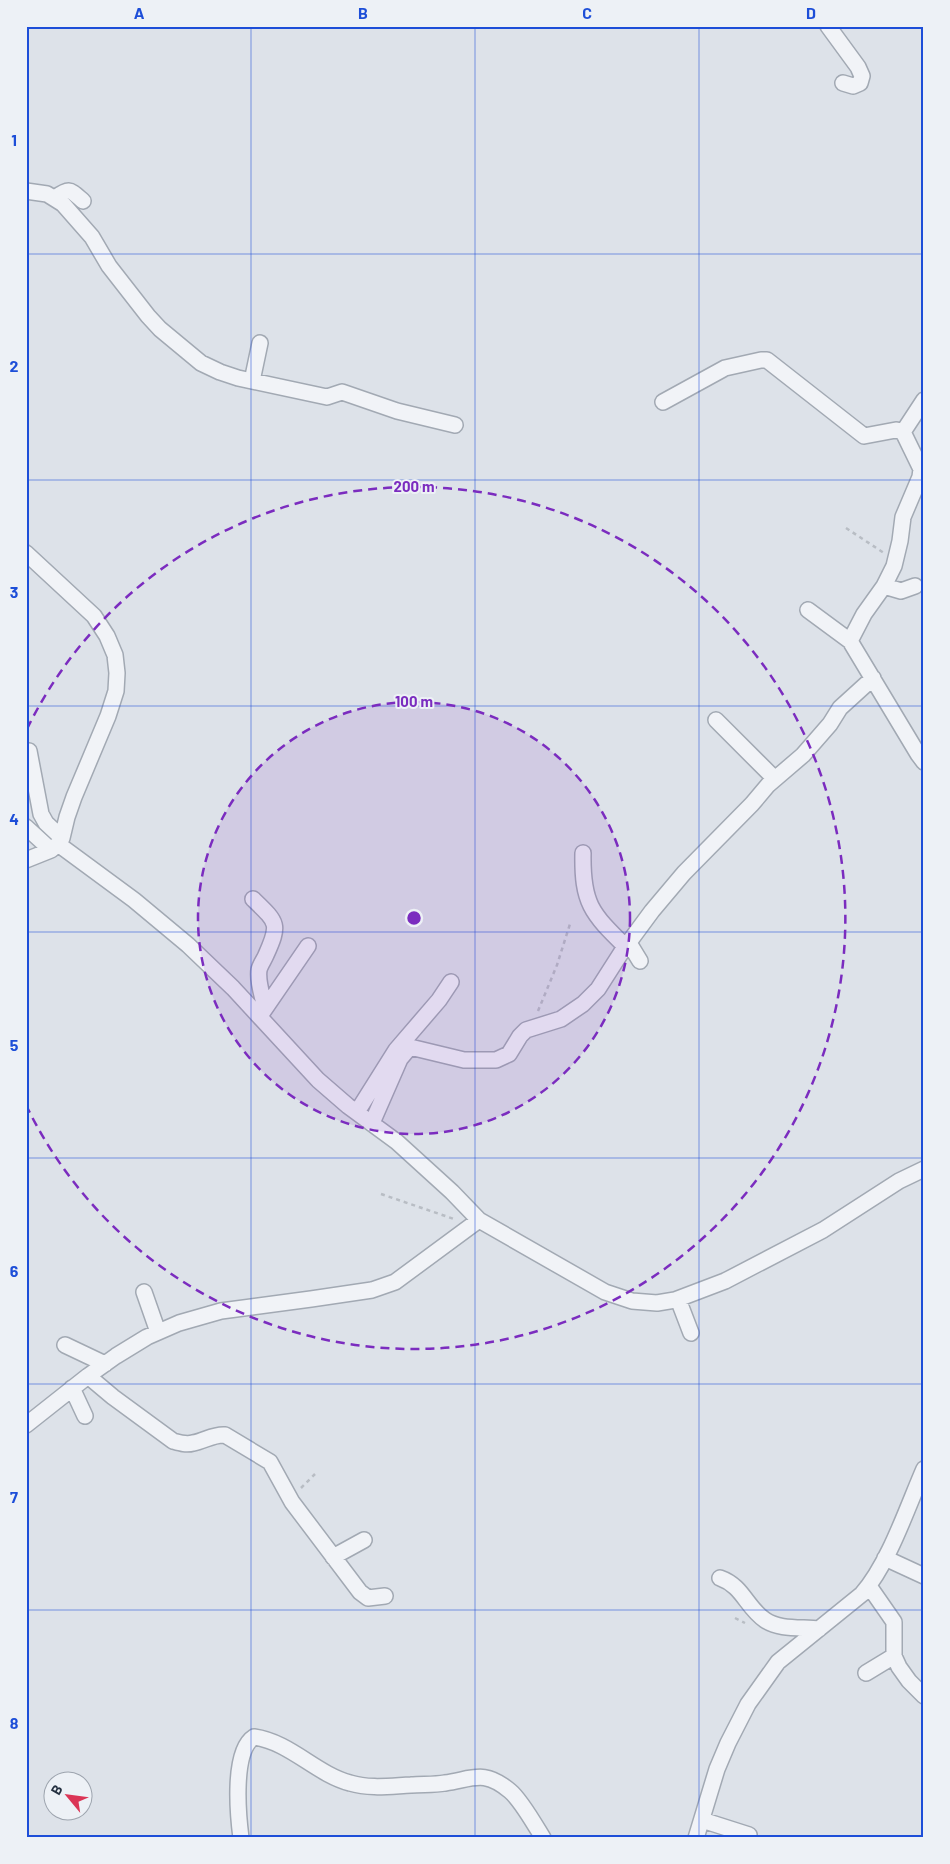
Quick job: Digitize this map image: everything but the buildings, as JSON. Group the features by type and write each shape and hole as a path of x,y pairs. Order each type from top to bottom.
{"street":[{"path":"828,26 862,76 860,83 854,86 843,83"},
{"path":"55,198 66,190 70,190 83,201"},
{"path":"26,191 47,194 55,198 82,224 126,290 160,328 201,363 220,372 252,381 327,397 342,392 398,411 455,426"},
{"path":"252,381 260,343"},
{"path":"663,402 725,368 767,360 864,436 896,430 903,432 921,469 921,482 903,517 895,561 884,586 864,614 850,641"},
{"path":"903,432 924,400"},
{"path":"26,553 94,616 107,636 115,655 117,673 116,690 108,716 66,817 57,844 26,860"},
{"path":"884,586 902,591 914,586"},
{"path":"808,610 850,641 924,762"},
{"path":"372,1124 400,1059 410,1047 464,1060 496,1060 509,1054 526,1030 561,1019 583,1004 598,989 628,945 684,873 752,804 774,778 803,755 830,724 840,708 873,678"},
{"path":"716,720 774,778"},
{"path":"29,751 41,814 57,844"},
{"path":"26,826 57,844 134,900 188,945 233,988 262,1012 318,1080 356,1112 405,1148 476,1223 605,1292 632,1301 657,1303 678,1299 734,1277 822,1230 899,1181 924,1169"},
{"path":"583,853 582,877 587,899 603,925 628,945 640,961"},
{"path":"253,899 269,915 276,928 259,969 262,1012"},
{"path":"262,1012 308,946"},
{"path":"356,1112 396,1050 439,1000 451,982"},
{"path":"26,1425 105,1364 147,1337 179,1322 222,1310 311,1300 372,1290 396,1282 476,1223"},
{"path":"144,1292 158,1332"},
{"path":"678,1299 691,1333"},
{"path":"65,1345 105,1364"},
{"path":"88,1376 173,1441 193,1444 217,1434 225,1435 270,1462 290,1498 364,1596 368,1598 385,1596"},
{"path":"72,1388 85,1416"},
{"path":"696,1838 717,1769 748,1704 778,1662 862,1594 869,1586 919,1492 924,1469"},
{"path":"333,1557 364,1540"},
{"path":"885,1558 924,1576"},
{"path":"720,1578 736,1586 756,1613 766,1621 785,1626 819,1629"},
{"path":"869,1586 894,1622 894,1656 909,1681 924,1696"},
{"path":"866,1673 894,1656"},
{"path":"241,1838 237,1796 240,1766 249,1740 254,1737 278,1745 338,1780 372,1788 445,1783 469,1777 489,1779 511,1792 542,1838"},
{"path":"702,1820 749,1835"}],"path":[{"path":"846,528 895,561"},
{"path":"536,1014 570,924"},
{"path":"381,1194 476,1223"},
{"path":"290,1498 315,1474"}]}
